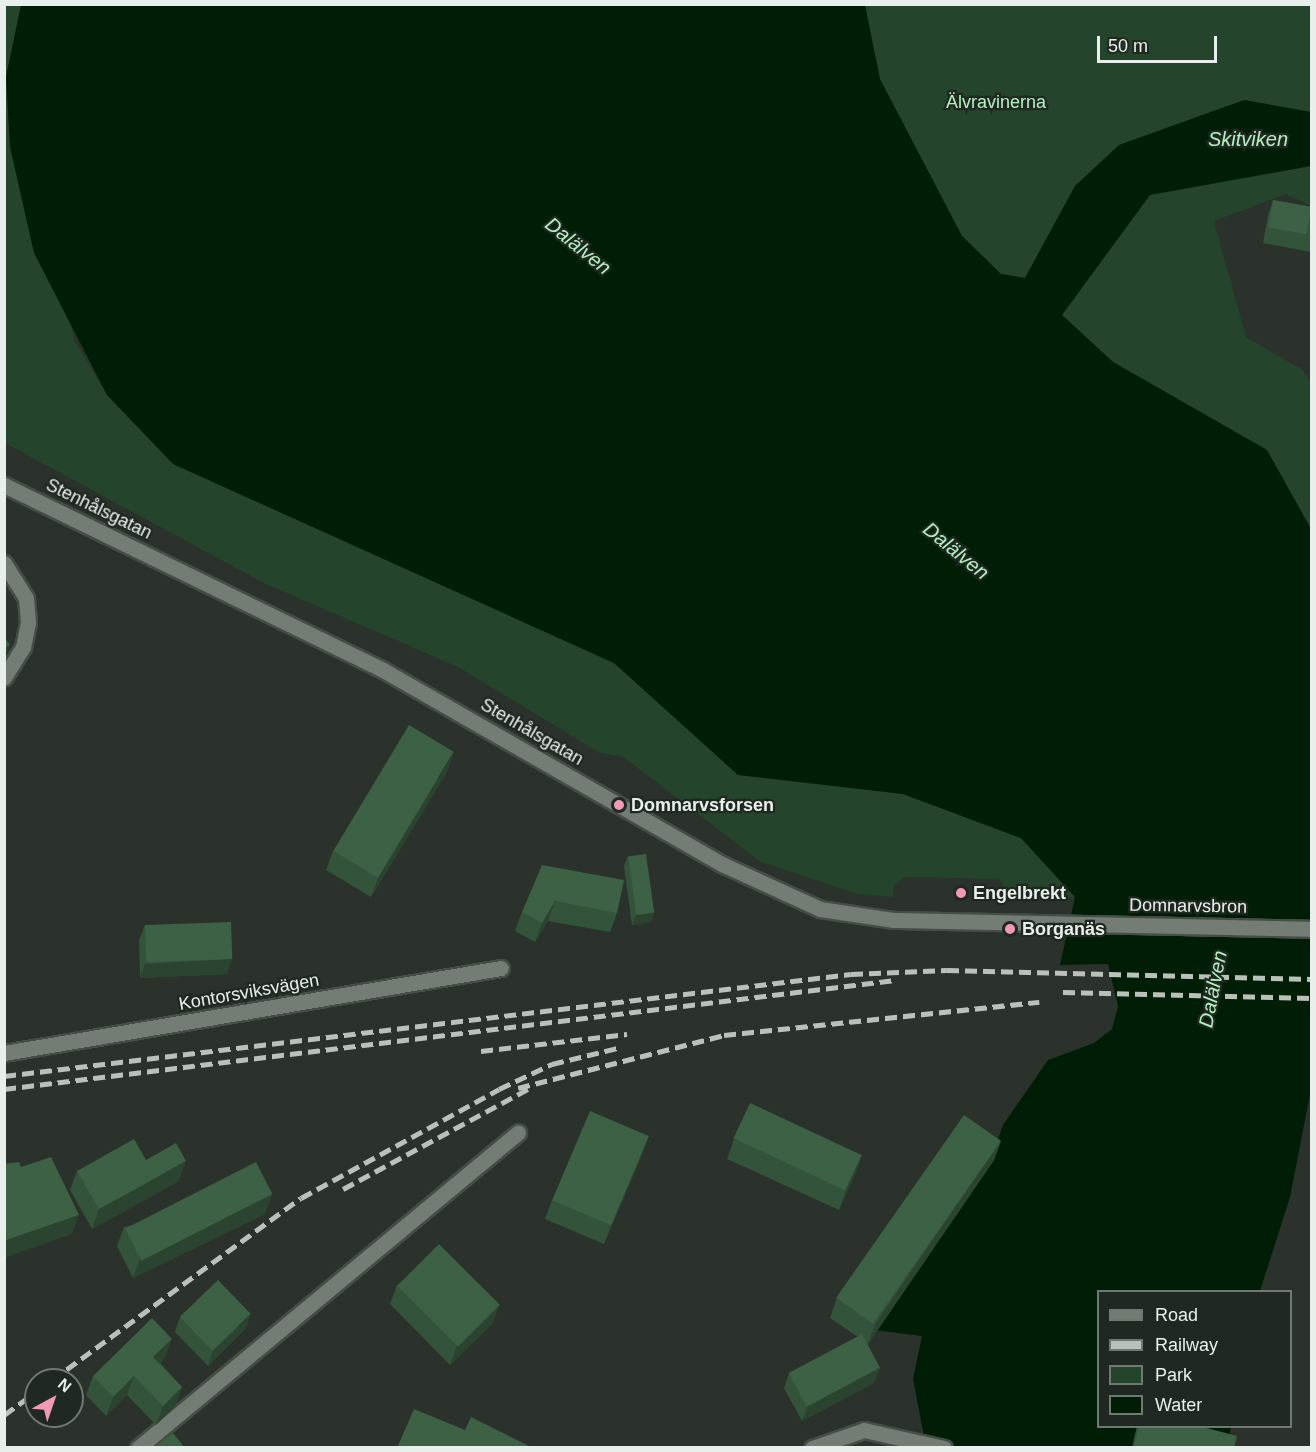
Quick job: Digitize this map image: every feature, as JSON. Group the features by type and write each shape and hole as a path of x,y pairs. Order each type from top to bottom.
{"street":[{"name":"Stenhålsgatan","path":"4,485 383,669 724,865 820,909 894,920 1063,922"},
{"path":"4,563 26,598 28,621 23,647 4,678"},
{"name":"Domnarvsbron","path":"1063,922 1311,929"},
{"name":"Kontorsviksvägen","path":"4,1053 501,968"},
{"path":"138,1448 518,1133"},
{"path":"812,1448 864,1430 944,1448"}],"green space":[{"path":"4,5 21,5 6,77 75,341 107,395 173,463 614,663 738,774 903,794 1021,838 1075,897 1014,900 999,879 906,877 894,885 893,897 857,894 761,862 622,756 600,753 458,667 264,583 5,443"},
{"name":"Älvravinerna","path":"856,5 1310,5 1311,112 1244,100 1075,186 1025,278 1001,274 962,236 866,76"},
{"path":"1311,154 1311,206 1286,194 1214,221 1246,337 1303,370 1311,384 1311,529 1267,450 1113,362 1062,315 1141,183"}],"water":[{"path":"21,5 865,5 880,79 962,236 1001,274 1025,278 1075,186 1119,145 1244,100 1311,112 1311,166 1150,195 1062,315 1113,362 1267,450 1311,529 1312,1084 1290,1197 1260,1290 1097,1290 1097,1428 1231,1428 1227,1447 926,1447 913,1379 922,1336 874,1330 990,1162 1003,1125 1048,1060 1094,1043 1112,1029 1118,1006 1108,964 1060,965 1075,897 1021,838 903,794 738,775 614,663 173,464 107,395 34,253 10,147 6,77"}],"building":[{"path":"1273,200 1311,207 1307,234 1268,228"},
{"path":"4,637 10,645 4,648"},
{"path":"409,725 454,752 378,878 333,851"},
{"path":"646,854 654,912 636,915 628,857"},
{"path":"542,865 624,880 617,913 555,901 542,923 522,912"},
{"path":"231,922 232,959 146,962 145,925"},
{"path":"750,1103 861,1155 845,1190 734,1138"},
{"path":"590,1111 649,1136 611,1225 552,1200"},
{"path":"964,1115 1001,1141 873,1323 836,1298"},
{"path":"134,1139 146,1160 176,1143 186,1161 99,1209 77,1171"},
{"path":"51,1157 79,1215 4,1241 4,1164 19,1162 21,1167"},
{"path":"256,1162 272,1194 141,1261 125,1229"},
{"path":"439,1244 500,1305 458,1347 397,1286"},
{"path":"218,1280 251,1314 213,1351 180,1317"},
{"path":"152,1318 172,1339 153,1357 182,1387 163,1406 134,1376 113,1397 93,1376"},
{"path":"862,1334 880,1368 807,1407 789,1373"},
{"path":"414,1409 465,1430 471,1417 533,1448 397,1448"},
{"path":"1139,1428 1207,1428 1237,1436 1234,1448 1134,1447"},
{"path":"173,1433 185,1448 154,1448"}],"railway":[{"path":"4,1076 851,974 947,970 1312,979"},
{"path":"4,1089 895,980"},
{"path":"1063,992 1312,998"},
{"path":"518,1088 724,1035 1039,1002"},
{"path":"481,1051 627,1034"},
{"path":"68,1368 301,1198 499,1089 552,1064 621,1047"},
{"path":"343,1189 530,1088"},
{"path":"4,1415 24,1401"}],"place":[{"name":"Domnarvsforsen","path":"619,805"},
{"name":"Engelbrekt","path":"961,893"},
{"name":"Borganäs","path":"1010,929"}],"water label":[{"name":"Skitviken","path":"1248,139"},
{"name":"Dalälven","path":"578,246"},
{"name":"Dalälven","path":"956,551"},
{"name":"Dalälven","path":"1213,989"}]}
